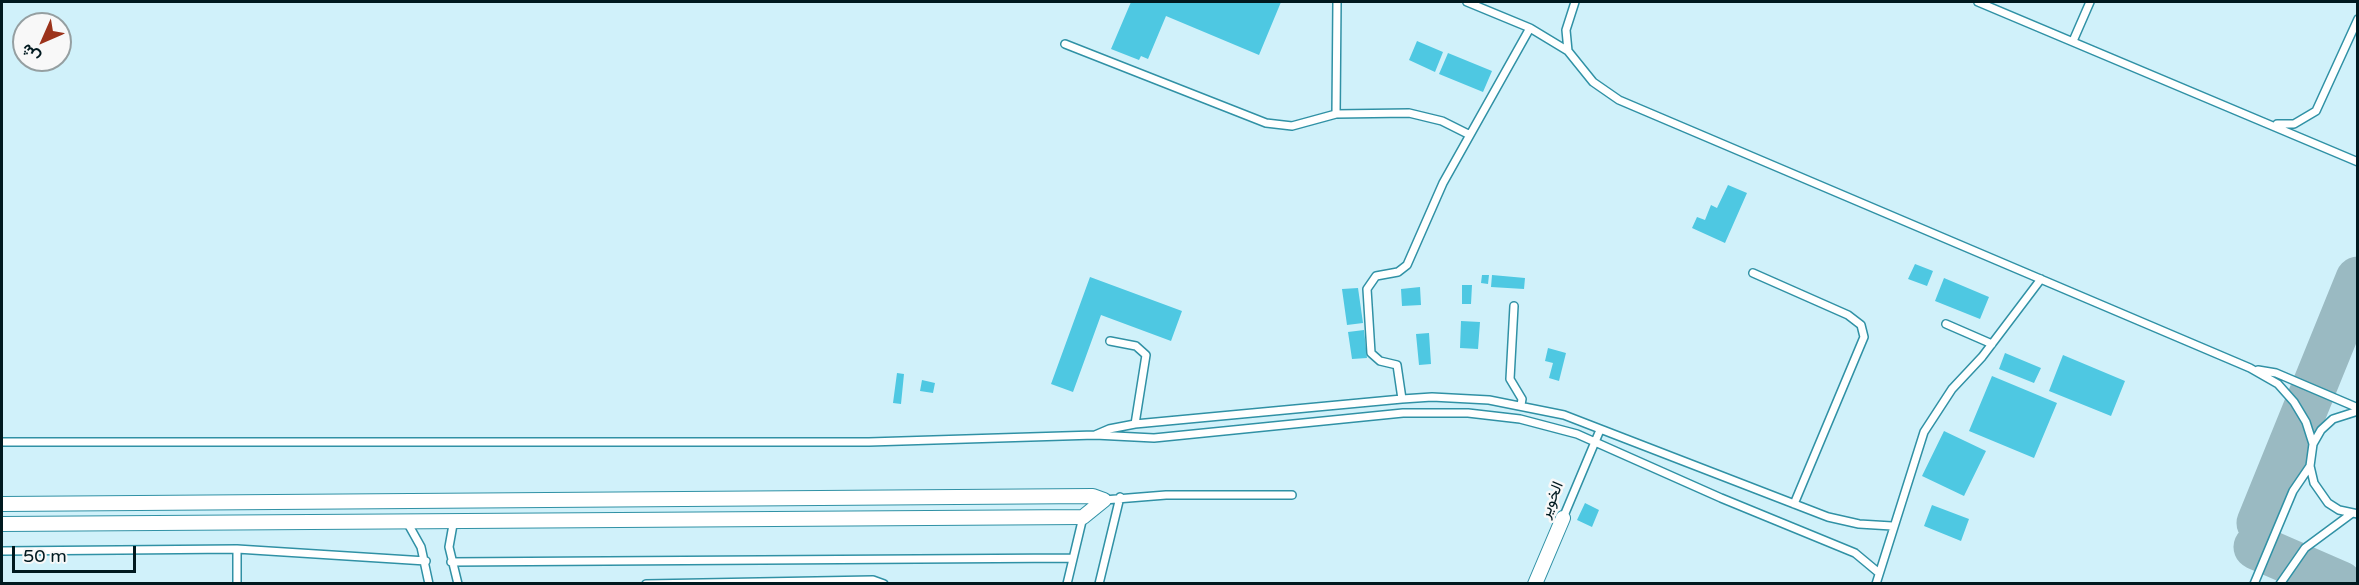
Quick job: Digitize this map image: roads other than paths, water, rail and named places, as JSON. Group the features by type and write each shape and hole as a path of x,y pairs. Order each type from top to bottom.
{"street":[{"path":"2,504 1093,496 1104,500"},
{"path":"419,500 420,520"},
{"path":"2,524 454,519 1083,517 1104,500"},
{"name":"الخوير","path":"1535,584 1563,518"}],"lane":[{"path":"1336,114 1337,2"},
{"path":"1467,2 1530,28 1568,51 1593,82 1619,100 2250,368 2278,384 2294,402 2306,422 2313,444"},
{"path":"1568,51 1566,30 1575,2"},
{"path":"1978,2 2358,162"},
{"path":"2073,41 2090,2"},
{"path":"2266,123 2294,124 2316,111 2358,19"},
{"path":"1402,399 1397,366 1380,362 1371,353 1367,289 1376,276 1398,272 1407,265 1431,208 1530,28"},
{"path":"1065,44 1266,123 1302,124 1336,114 1409,113 1442,121 1470,135"},
{"path":"1753,273 1848,315 1861,325 1864,337 1861,350 1794,504"},
{"path":"1876,584 1892,526 1924,432 1952,388 1992,344 2041,279"},
{"path":"1514,306 1510,379 1522,399 1521,405"},
{"path":"1946,324 1992,344"},
{"path":"1110,341 1136,346 1146,355 1135,424"},
{"path":"2250,368 2276,374 2358,410"},
{"path":"1095,435 1109,429 1135,424 1402,399 1468,398 1521,405 1558,413 1843,521 1892,526"},
{"path":"2254,584 2294,491 2310,466 2313,444 2321,430 2333,419 2358,410"},
{"path":"2,442 869,442 1095,435 1154,438 1430,412 1520,419 1558,428 1854,553 1879,573"},
{"name":"الخوير","path":"1563,518 1600,430"},
{"path":"2310,466 2320,494 2328,503 2354,514"},
{"path":"1104,500 1120,497 1292,495"},
{"path":"1098,584 1120,497"},
{"path":"2280,584 2305,548 2354,514"},
{"path":"1067,584 1083,517"},
{"path":"454,519 450,548 451,562 458,584"},
{"path":"406,520 415,533 426,561 429,584"},
{"path":"2,551 237,549 426,561"},
{"path":"237,549 237,584"},
{"path":"451,562 1073,558"},
{"path":"646,584 873,580 884,584"}]}
